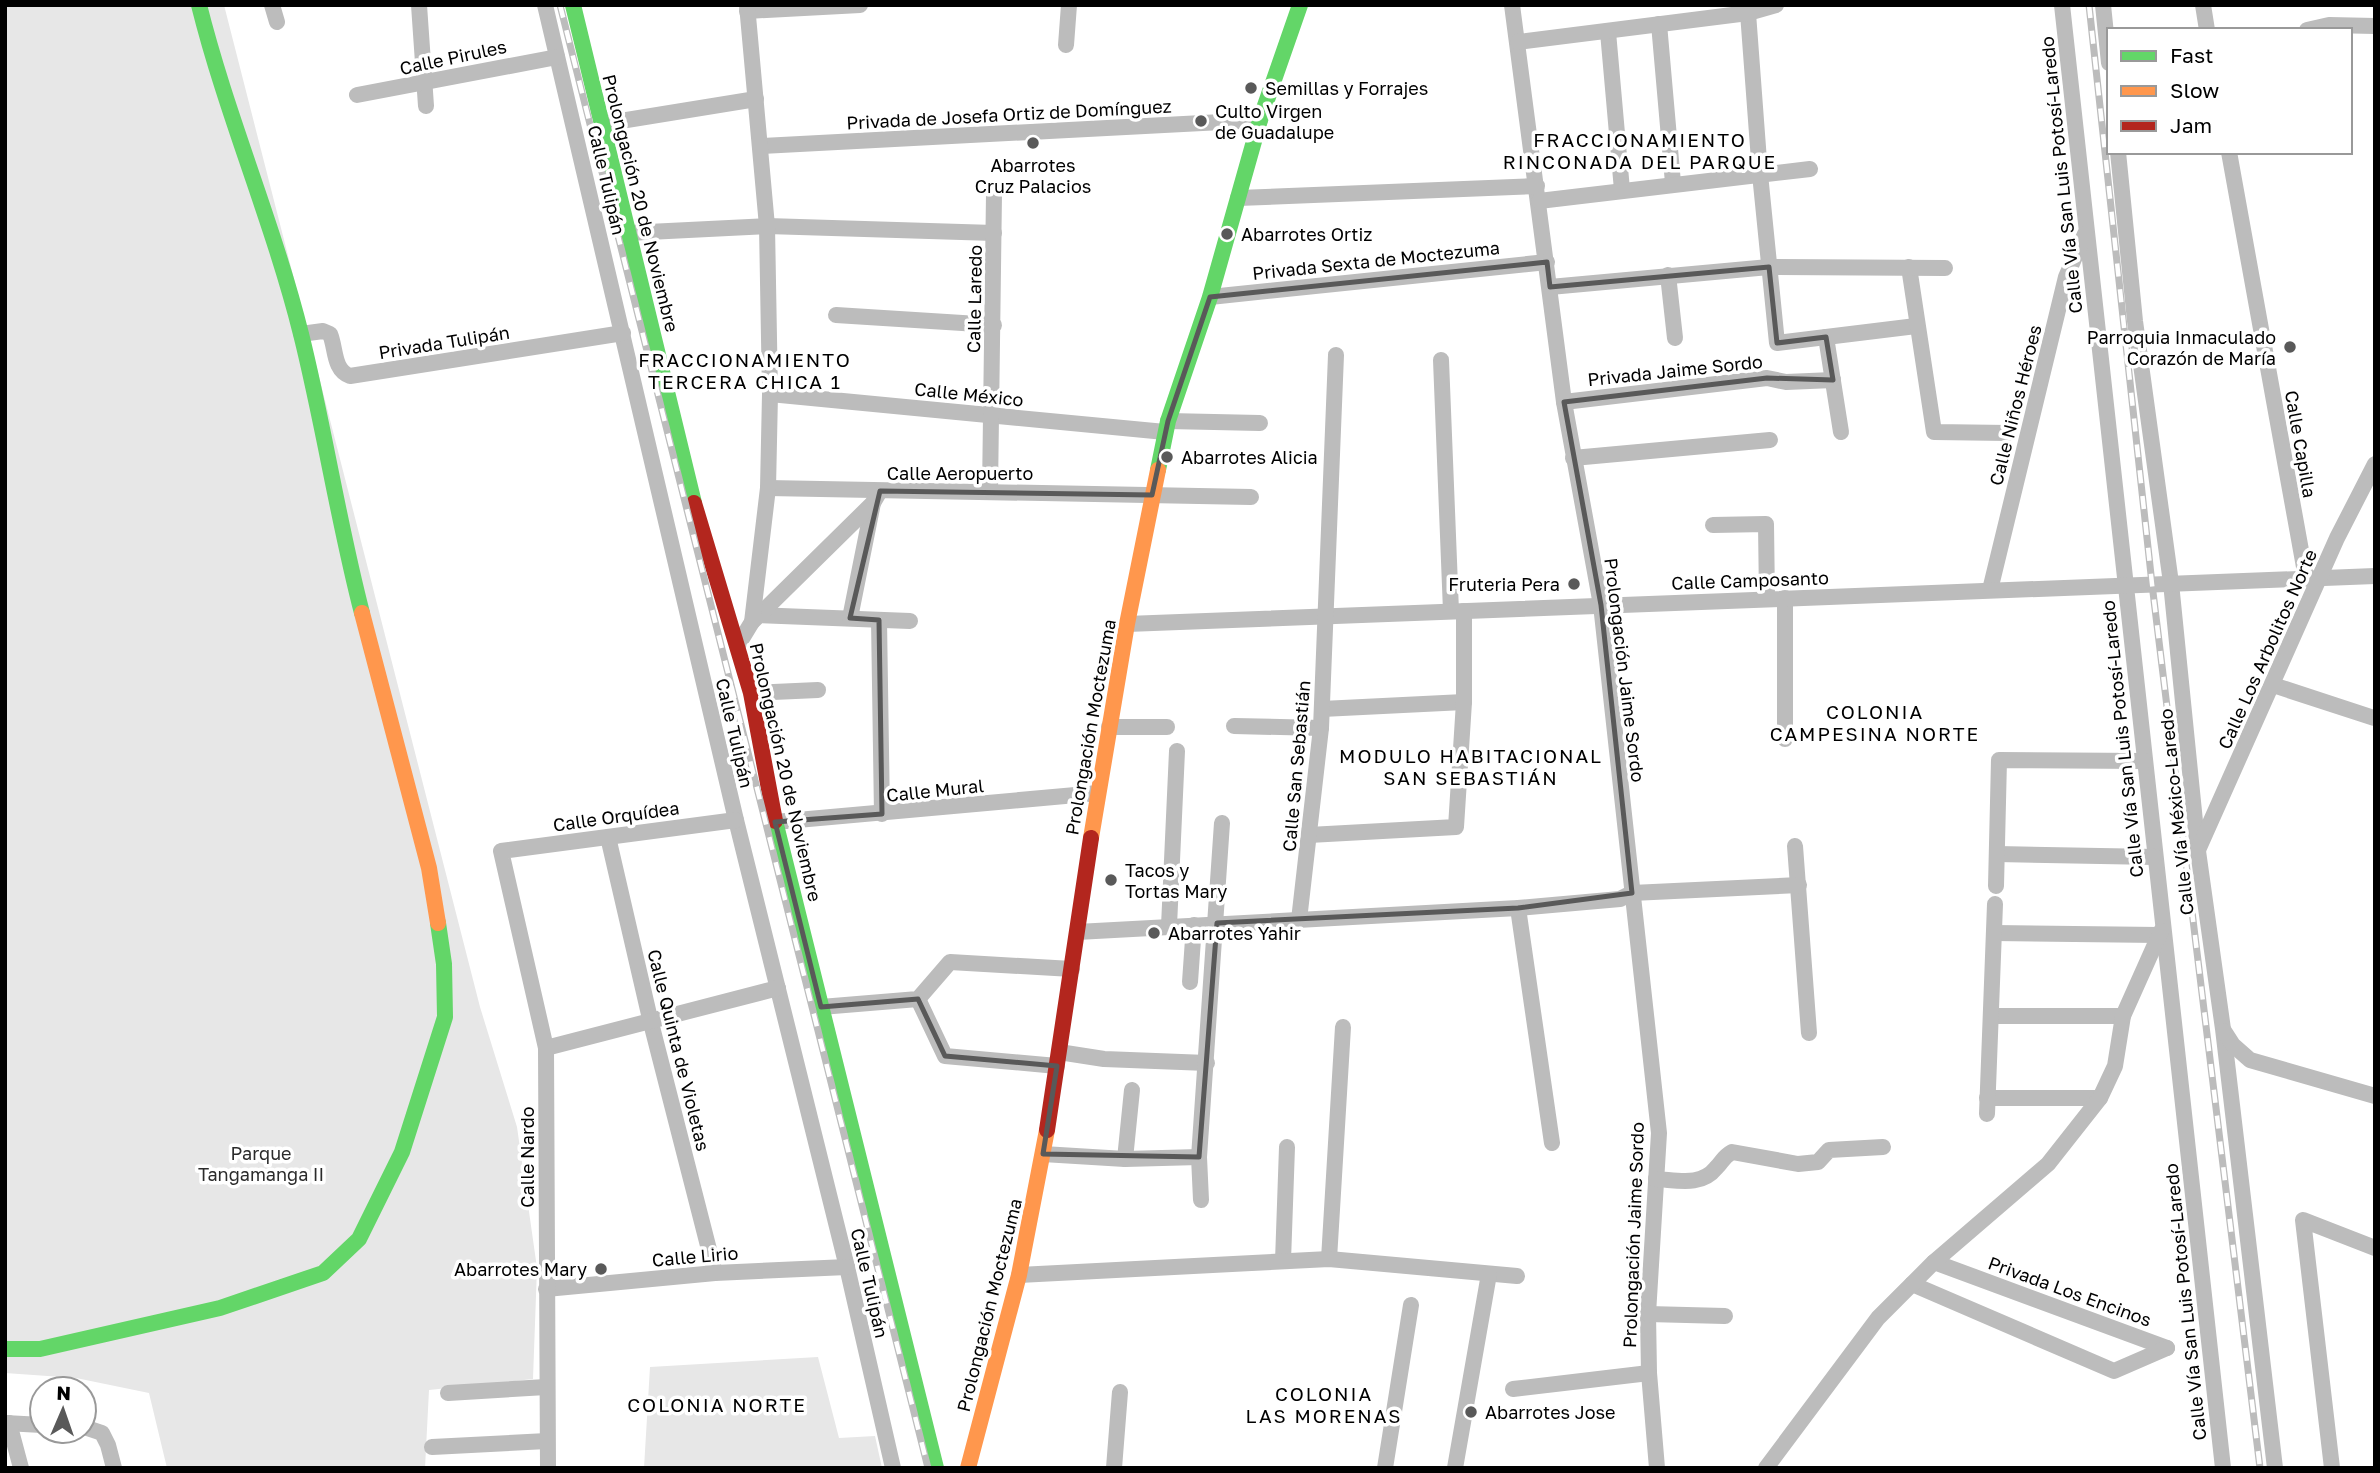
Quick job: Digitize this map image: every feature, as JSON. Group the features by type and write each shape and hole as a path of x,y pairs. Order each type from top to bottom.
{"street":[{"path":"5,1349 40,1349 220,1308 323,1273 359,1239 402,1152 445,1017 444,964 429,868 340,527 301,334 264,204 216,78 199,5"},
{"path":"272,5 277,22"},
{"path":"419,5 425,106"},
{"name":"Calle Tulipán","path":"545,5 736,820 847,1267 893,1468"},
{"name":"Prolongación 20 de Noviembre","path":"573,5 702,536 751,693 775,822 936,1468"},
{"path":"755,618 768,488 770,394 767,226 747,8 860,5"},
{"path":"1066,45 1069,5"},
{"name":"Prolongación Moctezuma","path":"968,1468 1019,1275 1043,1154 1098,793 1127,624 1166,426 1210,298 1260,120 1300,5"},
{"name":"Prolongación Jaime Sordo","path":"1512,5 1564,402 1601,605 1659,1133 1648,1314 1648,1373 1657,1468"},
{"path":"1518,41 1748,13 1776,5"},
{"name":"Calle Vía San Luis Potosí-Laredo","path":"2062,5 2161,931 2222,1468"},
{"path":"2103,5 2107,44"},
{"path":"2203,5 2207,28"},
{"path":"1748,13 1760,174 1777,343 1916,326"},
{"path":"1659,24 1673,183"},
{"path":"2316,28 2329,25 2375,26"},
{"path":"1608,32 1622,190"},
{"name":"Calle Pirules","path":"357,95 557,57"},
{"path":"602,124 755,99"},
{"name":"Privada de Josefa Ortiz de Domínguez","path":"761,146 1260,120"},
{"name":"Calle Vía México-Laredo","path":"2118,154 2135,321 2171,583 2198,851 2223,1029 2275,1468"},
{"name":"Calle Capilla","path":"2229,154 2314,578"},
{"path":"1238,198 1538,194 1622,190 1810,169"},
{"name":"Calle Laredo","path":"990,491 994,194"},
{"path":"628,233 767,226 994,233"},
{"name":"Calle Niños Héroes","path":"1990,590 2066,277 2086,232"},
{"name":"Privada Sexta de Moctezuma","path":"1210,298 1546,262"},
{"path":"1550,287 1769,267 1945,268"},
{"path":"1909,267 1934,432 2008,433"},
{"path":"1668,275 1675,338"},
{"path":"836,315 994,325"},
{"name":"Privada Tulipán","path":"301,334 323,331 330,334 338,367 342,373 350,376 623,333"},
{"path":"1826,337 1841,432"},
{"name":"Calle San Sebastián","path":"1300,920 1321,728 1336,355"},
{"path":"1309,835 1456,827 1464,702 1441,360"},
{"name":"Privada Jaime Sordo","path":"1564,402 1767,378 1786,382 1833,380"},
{"name":"Calle México","path":"770,394 990,416 1166,426 1260,423"},
{"path":"1573,458 1770,440"},
{"name":"Calle Los Arbolitos Norte","path":"2198,851 2273,685 2314,578 2375,464"},
{"name":"Calle Aeropuerto","path":"768,488 877,497 990,491 1251,497"},
{"path":"738,645 755,618 877,497"},
{"path":"850,618 877,497"},
{"path":"1713,525 1766,524 1767,599"},
{"name":"Calle Camposanto","path":"1127,624 2375,576"},
{"path":"1785,598 1785,739"},
{"path":"755,618 910,621"},
{"path":"878,620 882,814"},
{"path":"2273,685 2374,718"},
{"path":"751,693 818,690"},
{"path":"1322,709 1464,702"},
{"path":"1234,726 1321,728"},
{"path":"1110,727 1167,727"},
{"path":"1169,926 1177,751"},
{"path":"1996,886 1999,760 2144,761"},
{"name":"Calle Mural","path":"775,822 1098,793"},
{"name":"Calle Orquídea","path":"502,851 736,820"},
{"path":"1201,1200 1199,1157 1222,823"},
{"name":"Calle Quinta de Violetas","path":"608,837 651,1023 715,1273"},
{"path":"1795,846 1809,1033"},
{"name":"Calle Nardo","path":"502,851 546,1048 548,1468"},
{"path":"1997,854 2155,857"},
{"path":"1077,932 1518,908 1620,899 1632,893 1799,885"},
{"path":"1995,904 1987,1106 2101,1098"},
{"path":"1518,908 1552,1143"},
{"path":"1190,982 1194,925"},
{"path":"1766,1468 1878,1318 1934,1262 2048,1164 2101,1098 2115,1066 2123,1016 2161,931 1994,933"},
{"path":"821,1007 918,999 950,962 1072,969"},
{"path":"546,1048 778,988"},
{"path":"918,999 945,1056 1207,1063"},
{"path":"1991,1016 2123,1016"},
{"path":"1329,1259 1343,1027"},
{"path":"2223,1029 2233,1045 2250,1060 2375,1096"},
{"path":"1125,1159 1132,1090"},
{"path":"1283,1261 1287,1147"},
{"path":"1656,1179 1697,1182 1716,1170 1723,1156 1732,1152 1798,1164 1818,1162 1829,1150 1883,1147"},
{"path":"1043,1154 1125,1159 1199,1157"},
{"path":"2332,1468 2303,1220 2375,1248"},
{"path":"1019,1275 1329,1259 1517,1276"},
{"name":"Privada Los Encinos","path":"1912,1284 2114,1371 2167,1348 1934,1262"},
{"name":"Calle Lirio","path":"546,1289 715,1273 847,1267"},
{"path":"1455,1468 1489,1274"},
{"path":"1385,1468 1411,1305"},
{"path":"1648,1314 1725,1315"},
{"path":"1513,1388 1648,1373"},
{"path":"449,1392 546,1387"},
{"path":"1114,1468 1119,1392"},
{"path":"21,1468 7,1423 28,1424"},
{"path":"98,1432 102,1433 108,1445 114,1468"},
{"path":"432,1447 547,1441"}],"highlighted area":[{"path":"1547,262 1550,287 1769,267 1777,343 1826,337 1833,380 1767,378 1564,402 1601,605 1632,893 1518,908 1217,923 1199,1157 1043,1154 1057,1066 945,1056 918,999 821,1007 775,822 882,814 879,620 850,618 880,491 1152,495 1168,421 1210,297"}],"green space":[{"name":"Parque Tangamanga II","path":"5,5 224,5 480,1007 517,1127 537,1268 533,1379 429,1390 425,1468 167,1468 149,1393 98,1383 98,1375 5,1373"},
{"path":"818,1357 839,1438 875,1436 882,1468 644,1468 650,1367"}],"railway":[{"path":"560,5 928,1468"},
{"path":"2089,5 2152,584 2260,1468"}],"traffic: fast":[{"path":"199,5 210,47 290,292 362,613"},
{"path":"573,5 694,503"},
{"path":"1158,470 1168,421 1210,297 1260,120 1300,5"},
{"path":"775,821 936,1468"},
{"path":"5,1349 40,1349 220,1308 323,1273 359,1239 402,1152 445,1017 444,964 438,923"}],"traffic: slow":[{"path":"1091,838 1127,624 1158,470"},
{"path":"362,613 429,868 438,923"},
{"path":"968,1468 1019,1275 1047,1130"}],"traffic: jam":[{"path":"694,503 751,693 775,821"},
{"path":"1047,1130 1091,838"}],"place":[{"name":"Semillas y Forrajes","path":"1251,88"},
{"name":"Culto Virgen de Guadalupe","path":"1201,121"},
{"name":"Abarrotes Cruz Palacios","path":"1033,143"},
{"name":"Abarrotes Ortiz","path":"1227,234"},
{"name":"Parroquia Inmaculado Corazón de María","path":"2290,347"},
{"name":"Abarrotes Alicia","path":"1167,457"},
{"name":"Fruteria Pera","path":"1574,584"},
{"name":"Tacos y Tortas Mary","path":"1111,880"},
{"name":"Abarrotes Yahir","path":"1154,933"},
{"name":"Abarrotes Mary","path":"601,1269"},
{"name":"Abarrotes Jose","path":"1471,1412"}],"district":[{"name":"FRACCIONAMIENTO RINCONADA DEL PARQUE","path":"1640,150"},
{"name":"FRACCIONAMIENTO TERCERA CHICA 1","path":"745,370"},
{"name":"COLONIA CAMPESINA NORTE","path":"1875,722"},
{"name":"MODULO HABITACIONAL SAN SEBASTIÁN","path":"1471,766"},
{"name":"COLONIA NORTE","path":"717,1404"},
{"name":"COLONIA LAS MORENAS","path":"1324,1404"}]}
